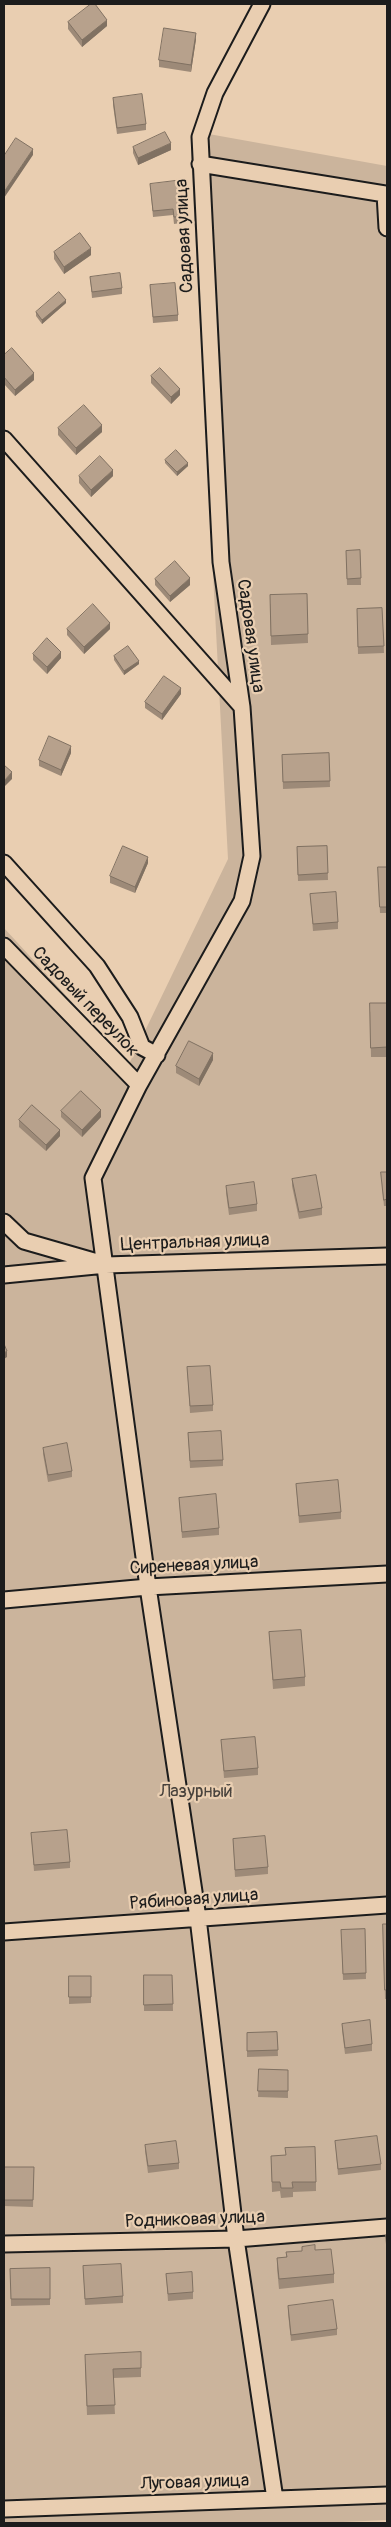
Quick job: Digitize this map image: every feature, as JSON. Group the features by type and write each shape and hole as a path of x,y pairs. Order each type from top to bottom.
{"street":[{"name":"Садовая улица","path":"262,4 215,94 200,137 221,562 242,707 252,856 242,901 140,1085 93,1178 148,1587 198,1918 236,2238 275,2499"},
{"path":"200,164 385,194 387,228"},
{"path":"4,439 242,707"},
{"path":"4,863 97,966 130,1017 142,1047 157,1054"},
{"name":"Садовый переулок","path":"4,946 140,1085"},
{"path":"4,1222 24,1241 106,1265"},
{"name":"Центральная улица","path":"4,1275 106,1265 387,1256"},
{"name":"Сиреневая улица","path":"4,1600 148,1587 387,1574"},
{"name":"Рябиновая улица","path":"4,1932 387,1906"},
{"name":"Родниковая улица","path":"4,2244 236,2238 387,2227"},
{"name":"Луговая улица","path":"4,2509 387,2495"}],"green space":[{"name":"Лазурный","path":"192,131 387,166 387,2520 321,2523 4,2523 4,928 129,1064 228,859 191,155"}],"building":[{"path":"91,4 95,4 107,20 82,40 68,22"},
{"path":"164,28 196,33 191,65 159,60"},
{"path":"142,94 146,124 117,128 113,98"},
{"path":"165,132 171,143 138,158 133,147"},
{"path":"16,138 33,149 4,192 4,156"},
{"path":"183,180 187,216 174,217 173,209 153,211 150,184"},
{"path":"80,233 91,248 64,267 54,252"},
{"path":"120,273 122,288 92,292 90,277"},
{"path":"175,283 178,315 153,317 150,285"},
{"path":"59,292 66,300 42,320 36,312"},
{"path":"12,348 34,373 15,390 4,377 4,355"},
{"path":"160,368 180,389 171,397 151,376"},
{"path":"84,405 102,425 76,448 58,428"},
{"path":"176,450 188,463 177,472 165,460"},
{"path":"100,456 113,470 91,490 79,476"},
{"path":"360,550 361,578 347,579 346,551"},
{"path":"175,561 190,578 170,596 155,579"},
{"path":"307,594 308,634 271,636 270,595"},
{"path":"93,604 110,623 84,647 67,629"},
{"path":"382,608 384,646 358,647 357,609"},
{"path":"47,638 61,652 47,667 33,654"},
{"path":"128,646 139,661 124,671 114,656"},
{"path":"164,676 181,688 162,714 145,702"},
{"path":"49,736 71,746 61,770 39,760"},
{"path":"329,753 330,781 283,782 282,755"},
{"path":"4,765 12,772 4,781"},
{"path":"123,846 148,857 135,887 110,876"},
{"path":"327,846 328,873 298,875 297,847"},
{"path":"378,867 387,867 387,907 380,907"},
{"path":"336,892 338,922 313,924 310,894"},
{"path":"370,1003 387,1003 387,1047 371,1048"},
{"path":"189,1041 213,1053 199,1079 176,1066"},
{"path":"81,1091 101,1110 82,1130 61,1111"},
{"path":"32,1105 60,1130 46,1145 19,1120"},
{"path":"381,1172 387,1172 387,1199 384,1200"},
{"path":"316,1175 322,1208 299,1212 292,1179"},
{"path":"254,1182 257,1204 229,1208 226,1186"},
{"path":"210,1366 213,1405 190,1406 187,1367"},
{"path":"221,1431 223,1460 190,1461 188,1433"},
{"path":"67,1443 72,1471 48,1475 43,1448"},
{"path":"338,1480 341,1512 299,1516 296,1484"},
{"path":"216,1494 219,1528 182,1532 179,1498"},
{"path":"301,1630 305,1677 273,1680 269,1632"},
{"path":"255,1737 258,1768 224,1771 221,1740"},
{"path":"67,1830 70,1862 34,1865 31,1833"},
{"path":"265,1836 268,1867 235,1870 233,1839"},
{"path":"383,1924 387,1924 387,1990 385,1990"},
{"path":"365,1929 366,1973 343,1974 341,1930"},
{"path":"144,1975 172,1975 173,2004 144,2005"},
{"path":"69,1976 91,1976 91,1997 69,1997"},
{"path":"370,2020 372,2044 345,2048 342,2024"},
{"path":"277,2032 278,2050 247,2051 247,2033"},
{"path":"259,2069 288,2070 288,2091 258,2091"},
{"path":"377,2136 381,2164 338,2169 335,2141"},
{"path":"176,2141 179,2163 148,2166 145,2145"},
{"path":"315,2147 316,2182 292,2182 293,2188 281,2188 280,2182 272,2182 271,2156 286,2155 285,2148"},
{"path":"4,2167 34,2167 33,2200 4,2200"},
{"path":"315,2245 315,2250 331,2249 334,2274 279,2279 277,2258 287,2257 286,2252 302,2251 302,2247"},
{"path":"121,2264 123,2296 85,2299 83,2266"},
{"path":"50,2268 50,2299 11,2299 10,2269"},
{"path":"192,2272 193,2292 168,2294 166,2274"},
{"path":"333,2300 337,2329 291,2335 288,2306"},
{"path":"141,2352 141,2368 113,2369 115,2405 87,2406 85,2355"}]}
